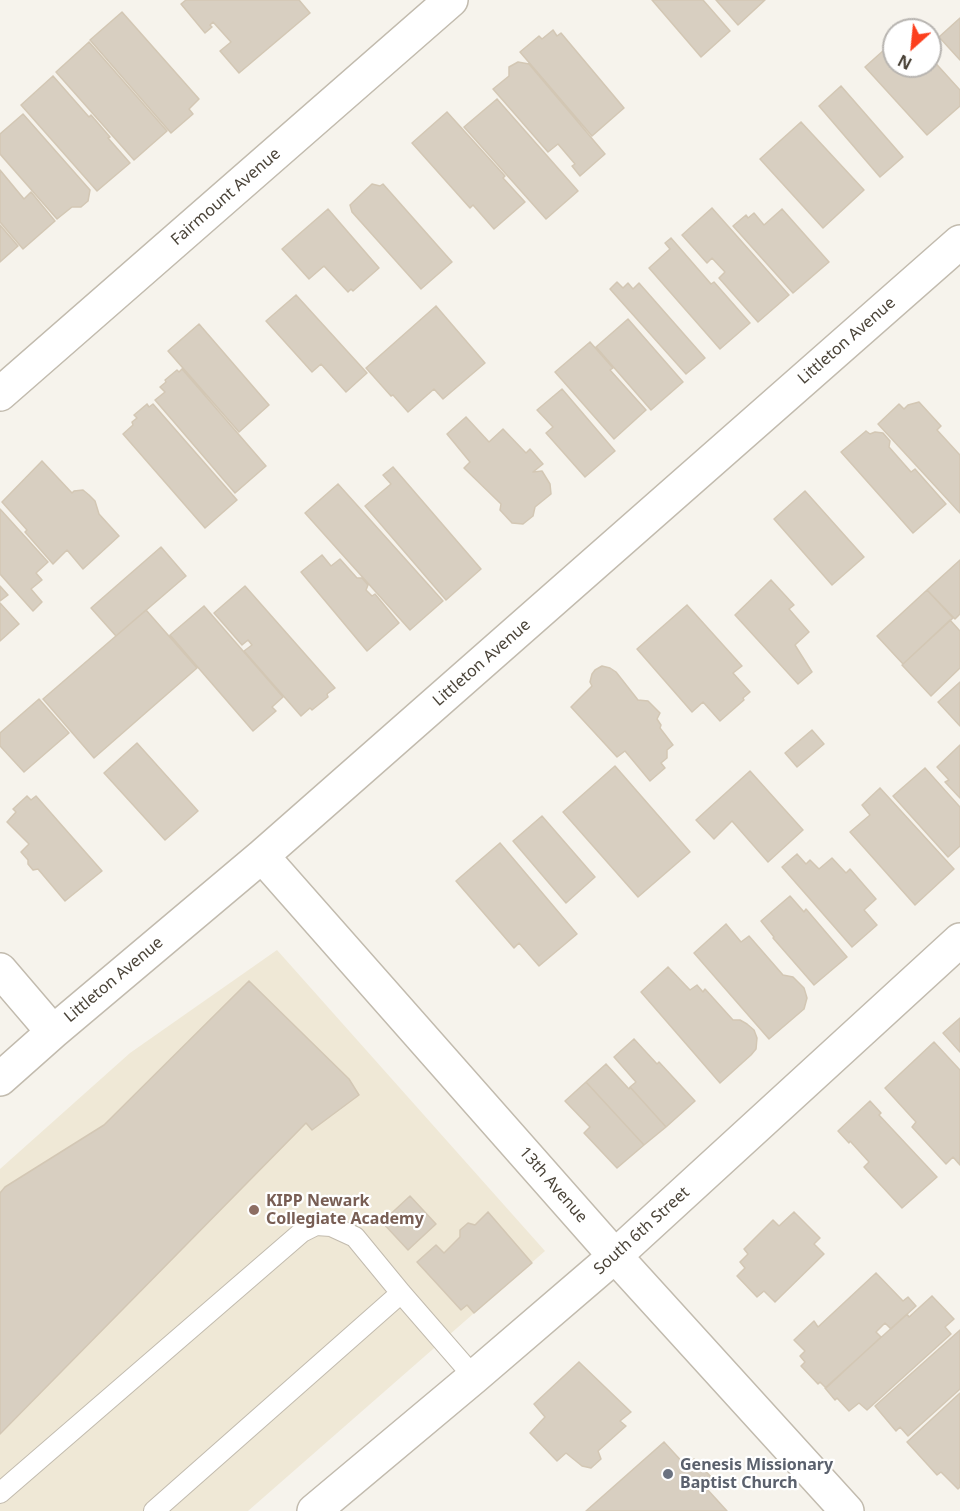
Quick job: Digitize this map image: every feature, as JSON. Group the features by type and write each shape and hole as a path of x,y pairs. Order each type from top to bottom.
{"street":[{"name":"Fairmount Avenue","path":"0,394 451,0"},
{"name":"Littleton Avenue","path":"0,1078 262,856 960,242"},
{"name":"13th Avenue","path":"262,856 615,1256 847,1511"},
{"name":"South 6th Street","path":"314,1511 615,1256 960,940"},
{"path":"0,970 53,1032"}],"lane":[{"path":"0,1493 302,1232 316,1225 331,1226 356,1237 474,1377"},
{"path":"154,1511 401,1293"}],"shaded area":[{"name":"KIPP Newark Collegiate Academy","path":"277,950 545,1251 248,1511 0,1511 0,1169 130,1053"}],"building":[{"path":"186,0 299,0 310,13 239,73 220,51 231,42 213,22 210,25 212,27 205,33 181,4"},
{"path":"652,0 703,0 730,31 701,57"},
{"path":"716,0 765,0 738,25"},
{"path":"122,12 199,99 189,109 193,114 171,133 90,40"},
{"path":"960,18 960,60 942,40 942,34"},
{"path":"553,30 557,36 561,33 624,108 592,136 520,52 539,36 542,39"},
{"path":"89,42 167,131 134,160 56,72"},
{"path":"882,52 882,78 942,78 942,70 960,90 960,106 927,135 865,67"},
{"path":"518,62 529,64 605,154 580,176 572,166 575,164 558,144 548,152 493,89 509,76 509,67"},
{"path":"53,76 89,117 91,115 130,163 97,191 21,105"},
{"path":"841,86 903,157 880,177 819,106"},
{"path":"497,99 578,191 546,219 464,127"},
{"path":"447,112 505,176 503,178 525,202 494,229 473,205 470,208 412,143"},
{"path":"23,114 90,190 88,201 81,207 72,207 57,219 0,154 0,134"},
{"path":"801,122 864,190 823,228 760,159"},
{"path":"0,170 24,199 31,192 55,221 23,249 0,222"},
{"path":"372,184 380,186 383,184 452,262 421,289 352,212 350,205"},
{"path":"712,208 789,295 758,322 719,278 725,272 712,258 707,263 682,235"},
{"path":"328,209 379,268 353,291 351,289 348,292 324,266 309,279 282,249"},
{"path":"782,209 829,262 793,293 733,226 746,215 748,218 754,213 764,225"},
{"path":"0,225 18,246 0,262"},
{"path":"671,238 711,284 714,282 750,323 720,349 649,268 670,249 665,243"},
{"path":"617,282 623,288 628,283 633,289 639,283 705,358 686,374 610,289"},
{"path":"296,295 367,373 346,392 321,364 312,372 266,321"},
{"path":"436,306 485,363 443,399 434,389 408,412 366,368"},
{"path":"628,319 683,382 651,410 596,347"},
{"path":"199,324 269,405 239,432 168,351"},
{"path":"590,342 613,368 610,370 646,410 614,439 555,372"},
{"path":"182,369 266,466 235,493 155,400 165,392 160,387 166,382 165,380 177,370 179,372"},
{"path":"562,389 615,451 585,477 546,433 553,427 537,410"},
{"path":"919,402 941,426 937,430 960,455 960,513 878,424 899,404 904,409 908,405"},
{"path":"147,404 149,407 153,404 237,500 205,528 123,434 133,425 132,422 137,418 134,415"},
{"path":"466,417 489,442 503,429 526,453 530,449 543,464 533,472 542,471 550,484 551,494 535,507 533,516 523,524 512,523 500,510 501,504 464,468 470,462 447,434"},
{"path":"866,431 870,434 883,433 890,441 889,447 911,472 915,469 946,504 913,533 841,452"},
{"path":"42,461 72,493 83,490 89,495 95,501 99,514 119,536 83,569 67,550 53,564 2,502"},
{"path":"393,467 481,569 446,600 365,506 391,484 383,475"},
{"path":"338,484 443,601 410,630 305,513"},
{"path":"805,491 864,557 832,585 774,519"},
{"path":"0,509 48,562 36,573 42,580 31,589 42,602 33,611 0,574"},
{"path":"161,547 186,576 116,636 91,608"},
{"path":"322,555 331,566 340,559 357,578 362,578 368,585 366,590 372,596 375,594 399,623 367,651 301,572"},
{"path":"960,560 960,614 955,619 927,590"},
{"path":"771,580 794,605 789,609 809,632 795,645 812,672 798,684 735,615"},
{"path":"0,586 8,595 0,601"},
{"path":"245,586 335,688 327,694 328,697 301,716 244,651 252,645 248,640 242,645 214,613"},
{"path":"927,590 953,618 903,664 877,636"},
{"path":"0,603 19,624 0,641"},
{"path":"687,605 742,666 733,673 750,692 720,721 703,702 692,712 637,649"},
{"path":"204,606 283,697 272,707 276,711 253,731 170,635"},
{"path":"146,610 197,668 94,758 43,699"},
{"path":"950,620 960,631 960,668 931,696 902,665"},
{"path":"602,666 616,672 638,700 648,701 660,713 657,719 661,725 660,728 673,745 667,750 667,758 661,763 665,768 650,781 625,751 617,757 571,707 592,686 590,682 592,674"},
{"path":"960,682 960,726 938,702"},
{"path":"39,699 69,733 24,772 0,746 0,733"},
{"path":"812,730 824,744 797,767 785,753"},
{"path":"137,743 198,811 165,840 104,773"},
{"path":"960,745 960,798 945,782 949,780 937,767"},
{"path":"615,766 690,852 638,897 563,812"},
{"path":"925,768 960,807 960,846 948,857 893,796"},
{"path":"750,771 803,830 768,862 732,821 714,839 696,820"},
{"path":"880,788 954,869 915,905 850,832 870,815 862,805"},
{"path":"27,796 31,800 36,796 102,871 65,901 38,869 33,870 28,864 28,860 21,852 29,844 7,822 16,812 13,809"},
{"path":"542,816 595,877 566,903 513,841"},
{"path":"500,843 577,934 539,966 519,943 514,948 456,881"},
{"path":"797,854 806,864 810,860 819,869 832,858 846,873 850,869 876,899 864,910 877,925 852,947 782,867"},
{"path":"790,896 804,912 806,909 847,957 814,985 761,921"},
{"path":"726,924 741,942 749,936 783,975 793,977 804,988 807,998 804,1009 769,1039 694,953"},
{"path":"668,967 690,990 697,985 703,992 705,989 733,1020 740,1020 754,1030 757,1038 756,1049 720,1083 641,992"},
{"path":"249,981 349,1079 359,1095 312,1130 306,1123 0,1434 0,1193 5,1187 104,1125"},
{"path":"960,1018 960,1052 943,1033"},
{"path":"634,1039 695,1101 666,1127 630,1087 636,1082 614,1057"},
{"path":"934,1042 960,1070 960,1165 953,1157 946,1164 912,1127 916,1122 885,1088"},
{"path":"606,1064 666,1127 644,1145 586,1082"},
{"path":"586,1082 644,1145 617,1168 584,1133 590,1127 565,1101"},
{"path":"870,1101 881,1113 879,1115 937,1177 902,1208 864,1167 869,1162 838,1131"},
{"path":"410,1196 436,1224 408,1250 382,1222"},
{"path":"488,1212 532,1263 474,1313 467,1305 461,1310 417,1262 436,1245 444,1253 460,1237 460,1230 468,1223 475,1225"},
{"path":"794,1212 820,1238 814,1244 824,1254 775,1302 764,1291 757,1297 737,1276 745,1268 740,1262 748,1254 744,1249 773,1220 779,1226"},
{"path":"876,1273 903,1301 908,1297 916,1306 891,1329 885,1323 876,1332 881,1337 826,1388 820,1382 818,1384 801,1366 805,1362 800,1356 805,1351 794,1340 814,1321 818,1327"},
{"path":"932,1296 954,1319 945,1327 951,1334 867,1410 859,1403 849,1411 837,1398 835,1400 825,1388 907,1314 909,1317"},
{"path":"960,1330 960,1389 908,1436 900,1427 896,1431 875,1406"},
{"path":"579,1362 631,1412 620,1421 626,1426 598,1451 601,1459 591,1468 582,1466 566,1453 557,1461 530,1433 545,1417 534,1404"},
{"path":"960,1393 960,1487 958,1489 941,1472 937,1475 907,1442"},
{"name":"Genesis Missionary Baptist Church","path":"664,1442 686,1466 694,1459 715,1481 707,1489 727,1511 586,1511"}],"place":[{"name":"KIPP Newark Collegiate Academy","path":"254,1210"},
{"name":"Genesis Missionary Baptist Church","path":"668,1474"}]}
